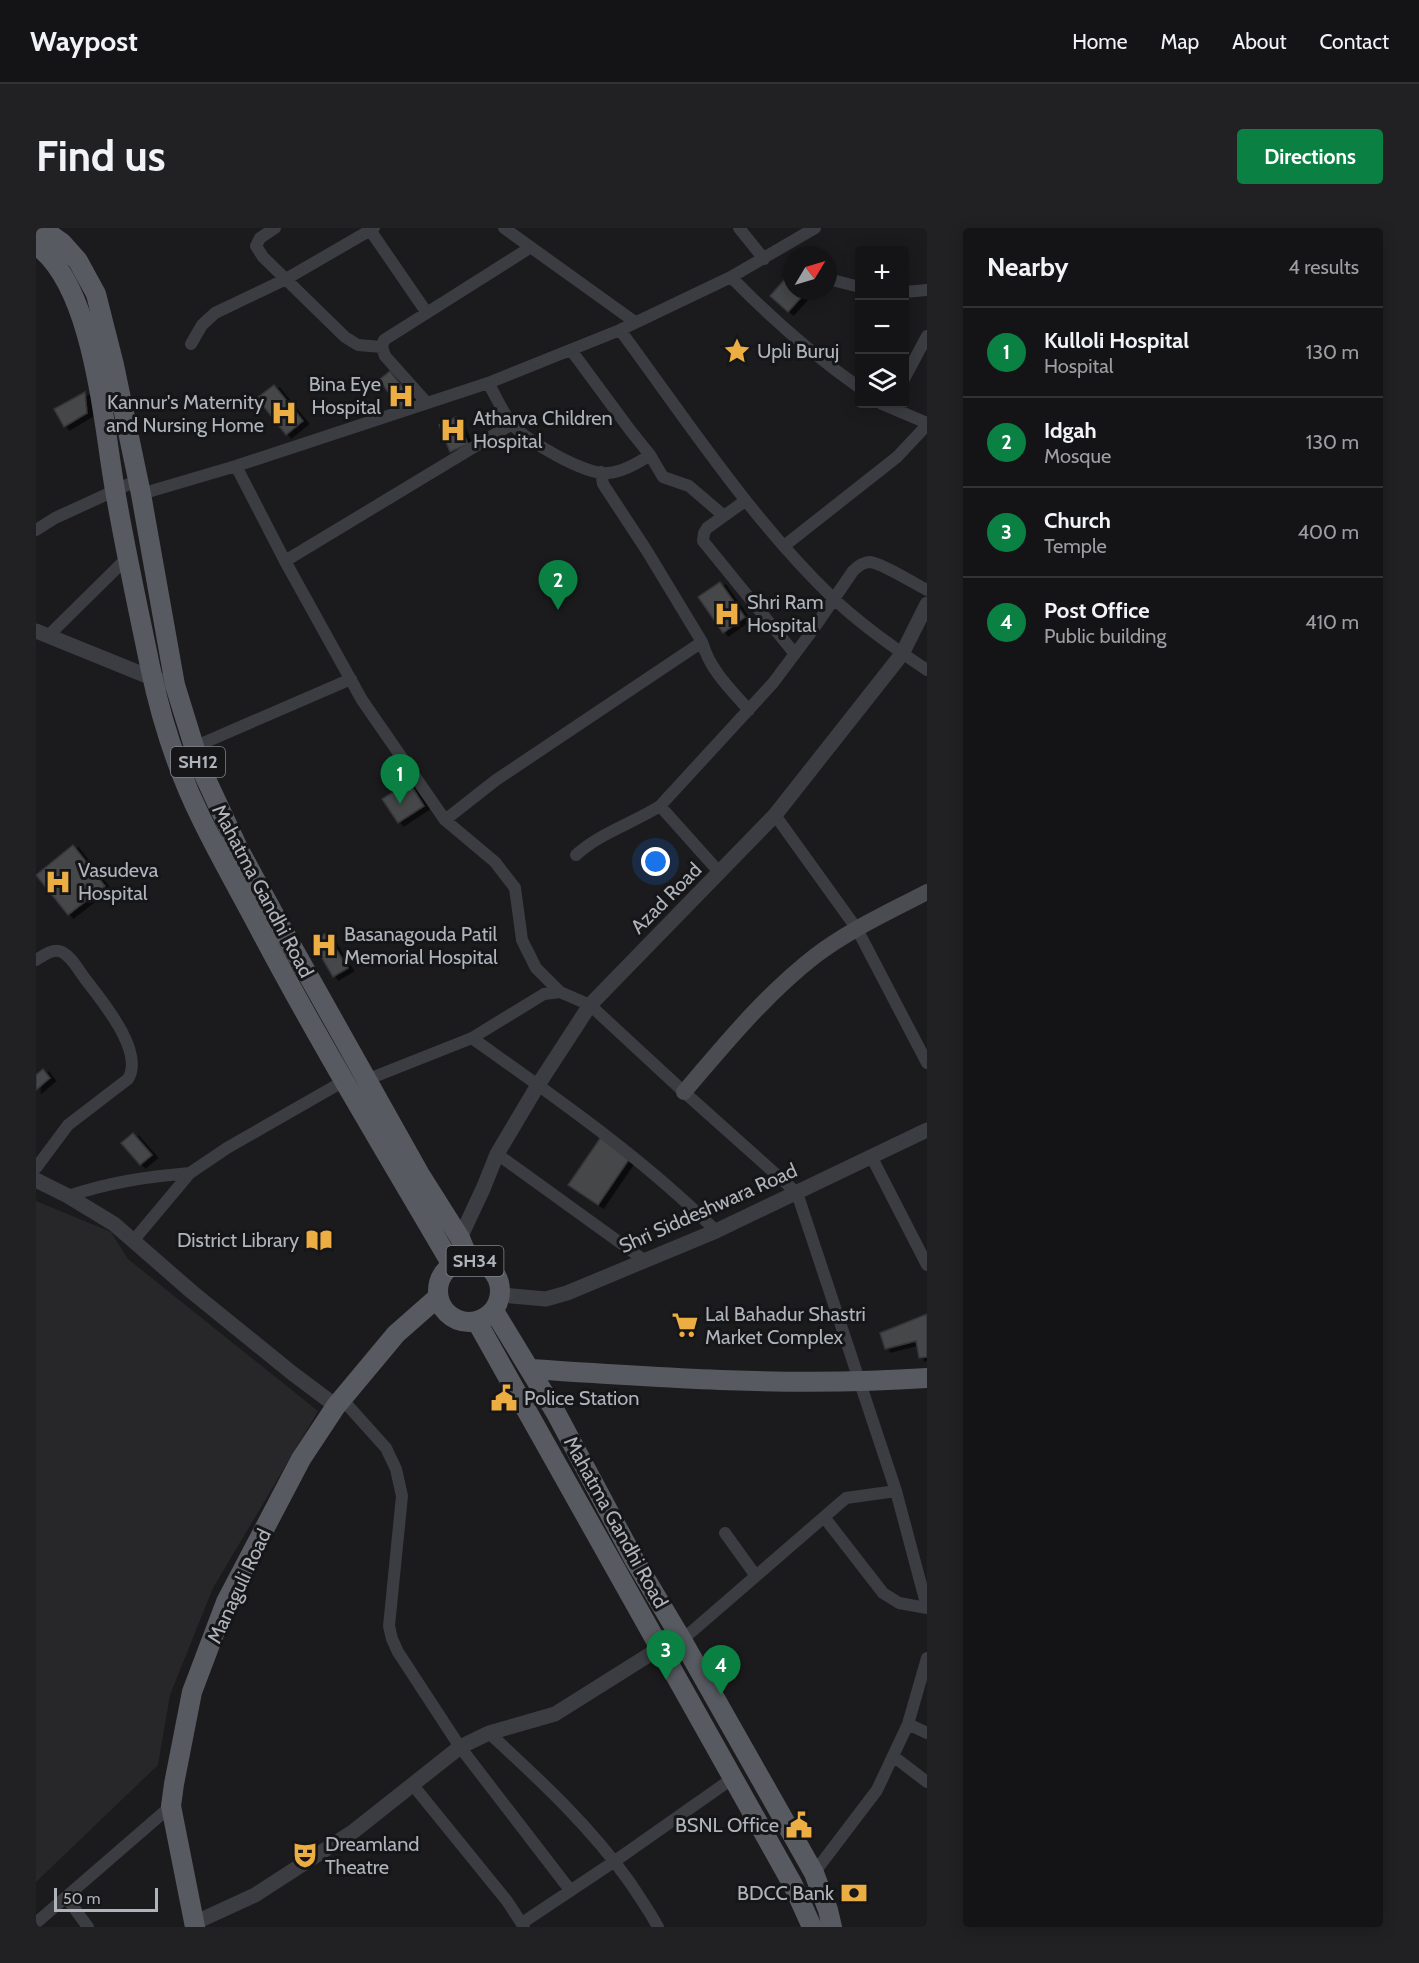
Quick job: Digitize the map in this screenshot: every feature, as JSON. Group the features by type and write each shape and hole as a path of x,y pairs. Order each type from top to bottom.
{"main road":[{"name":"Mahatma Gandhi Road","path":"41,228 62,243 78,261 96,294 114,364 140,487 175,685 200,766 238,848 366,1080 419,1173 460,1238 460,1263"},
{"name":"Mahatma Gandhi Road","path":"36,245 46,252 61,270 81,313 99,392 115,491 152,678 176,758 201,820 298,1002 345,1082 460,1263"},
{"path":"684,1092 752,1012 815,956 857,929 927,893"},
{"name":"SH34","path":"477,1322 464,1322 452,1318 443,1309 438,1297 443,1274 460,1263 478,1261 493,1270 500,1286 497,1303"},
{"name":"Managuli Road","path":"195,1925 171,1806 192,1692 226,1602 302,1459 339,1403 396,1334 438,1297"},
{"name":"Mahatma Gandhi Road","path":"497,1303 635,1561 814,1873 832,1927"},
{"path":"477,1322 488,1317 497,1303"},
{"name":"Mahatma Gandhi Road","path":"477,1322 793,1885 812,1927"},
{"path":"531,1369 696,1380 861,1382 927,1378"}],"street":[{"path":"275,228 260,238 256,246 264,257 345,337 358,345 382,347"},
{"path":"504,228 635,322"},
{"path":"739,228 764,258"},
{"path":"36,530 55,518 115,491 236,466 488,383 620,330 731,277 781,249 800,232 814,228"},
{"path":"191,344 202,326 215,313 286,279 372,229 427,313"},
{"path":"427,403 385,356 382,347 384,340 531,247"},
{"path":"731,277 772,318 827,365 855,385"},
{"path":"837,281 855,285"},
{"path":"909,292 927,290"},
{"path":"620,330 757,517 834,600 902,654 927,670"},
{"path":"909,370 927,336"},
{"path":"571,350 650,455 663,477 689,486 724,516"},
{"path":"488,383 512,424 543,448 574,464 606,474 630,467 650,455"},
{"path":"784,546 897,457 927,424 893,408"},
{"path":"285,561 512,424"},
{"path":"236,466 285,561 362,700 445,820 495,862 515,888 522,940 536,968 561,992 590,1005 797,1193 896,1491 927,1607 899,1603 883,1593 824,1517"},
{"path":"601,472 603,484 702,642 707,659 749,710"},
{"path":"745,501 707,528 703,541 795,654"},
{"path":"128,557 42,634 175,685"},
{"path":"576,855 615,830 660,806 749,710 795,654 853,571 861,564 870,562 927,590"},
{"name":"Azad Road","path":"460,1238 497,1154 590,1005 775,815 902,654 927,604"},
{"path":"445,820 496,780 702,642"},
{"path":"194,747 351,679"},
{"path":"660,806 720,873"},
{"path":"775,815 857,929 927,1063"},
{"path":"36,960 52,951 60,951 70,958 105,1005 124,1036 132,1060 132,1073 128,1079 68,1125 36,1168"},
{"path":"366,1080 472,1038 544,994 561,992"},
{"path":"472,1038 538,1085 647,1169 688,1203 716,1231"},
{"path":"133,1241 190,1173 227,1148 345,1082"},
{"name":"Shri Siddeshwara Road","path":"497,1303 546,1299 567,1293 716,1231 927,1130"},
{"path":"497,1154 644,1260"},
{"path":"871,1156 927,1265"},
{"path":"68,1196 103,1184 143,1177 190,1173"},
{"path":"36,1180 114,1224 228,1321 339,1403 386,1448 396,1469 402,1497 389,1626 392,1639 398,1652 460,1747 570,1890"},
{"path":"682,1640 846,1498 896,1491"},
{"path":"725,1533 756,1576"},
{"path":"195,1925 255,1895 354,1831 460,1747 489,1733 555,1714 660,1648"},
{"path":"814,1873 877,1790 908,1724 927,1658"},
{"path":"908,1724 927,1732"},
{"path":"489,1733 590,1831 615,1861 658,1927"},
{"path":"893,1756 927,1782"},
{"path":"412,1784 507,1901 523,1925 733,1778"},
{"path":"36,1923 171,1806"},
{"path":"66,1897 88,1927"}],"shaded area":[{"path":"36,1201 111,1232 128,1259 318,1411 213,1588 170,1695 158,1765 36,1882"}],"building":[{"path":"783,281 783,300 799,300 788,312 770,296"},
{"path":"390,371 412,399 400,408 379,380"},
{"path":"274,385 303,421 286,435 257,398"},
{"path":"85,392 87,413 64,427 54,409"},
{"path":"456,417 468,444 450,452 439,425"},
{"path":"720,582 745,617 723,633 698,597"},
{"path":"409,782 424,806 398,823 382,799"},
{"path":"73,845 105,886 68,915 36,875"},
{"path":"326,933 348,968 333,977 312,941"},
{"path":"43,1069 50,1078 36,1090 36,1075"},
{"path":"133,1133 152,1155 140,1165 121,1143"},
{"path":"601,1137 630,1158 598,1205 568,1185"},
{"path":"927,1314 927,1357 919,1358 916,1341 885,1349 880,1333"}],"place":[{"name":"Upli Buruj","path":"737,351"},
{"name":"Bina Eye Hospital","path":"401,396"},
{"name":"Kannur's Maternity and Nursing Home","path":"284,413"},
{"name":"Atharva Children Hospital","path":"453,430"},
{"name":"Idgah","path":"558,610"},
{"name":"Shri Ram Hospital","path":"727,614"},
{"name":"Kulloli Hospital","path":"400,804"},
{"name":"Vasudeva Hospital","path":"58,882"},
{"name":"Basanagouda Patil Memorial Hospital","path":"324,945"},
{"name":"District Library","path":"319,1240"},
{"name":"Lal Bahadur Shastri Market Complex","path":"685,1325"},
{"name":"Police Station","path":"504,1398"},
{"name":"Church","path":"666,1680"},
{"name":"Post Office","path":"721,1695"},
{"name":"BSNL Office","path":"799,1825"},
{"name":"Dreamland Theatre","path":"305,1855"},
{"name":"BDCC Bank","path":"854,1893"}]}
